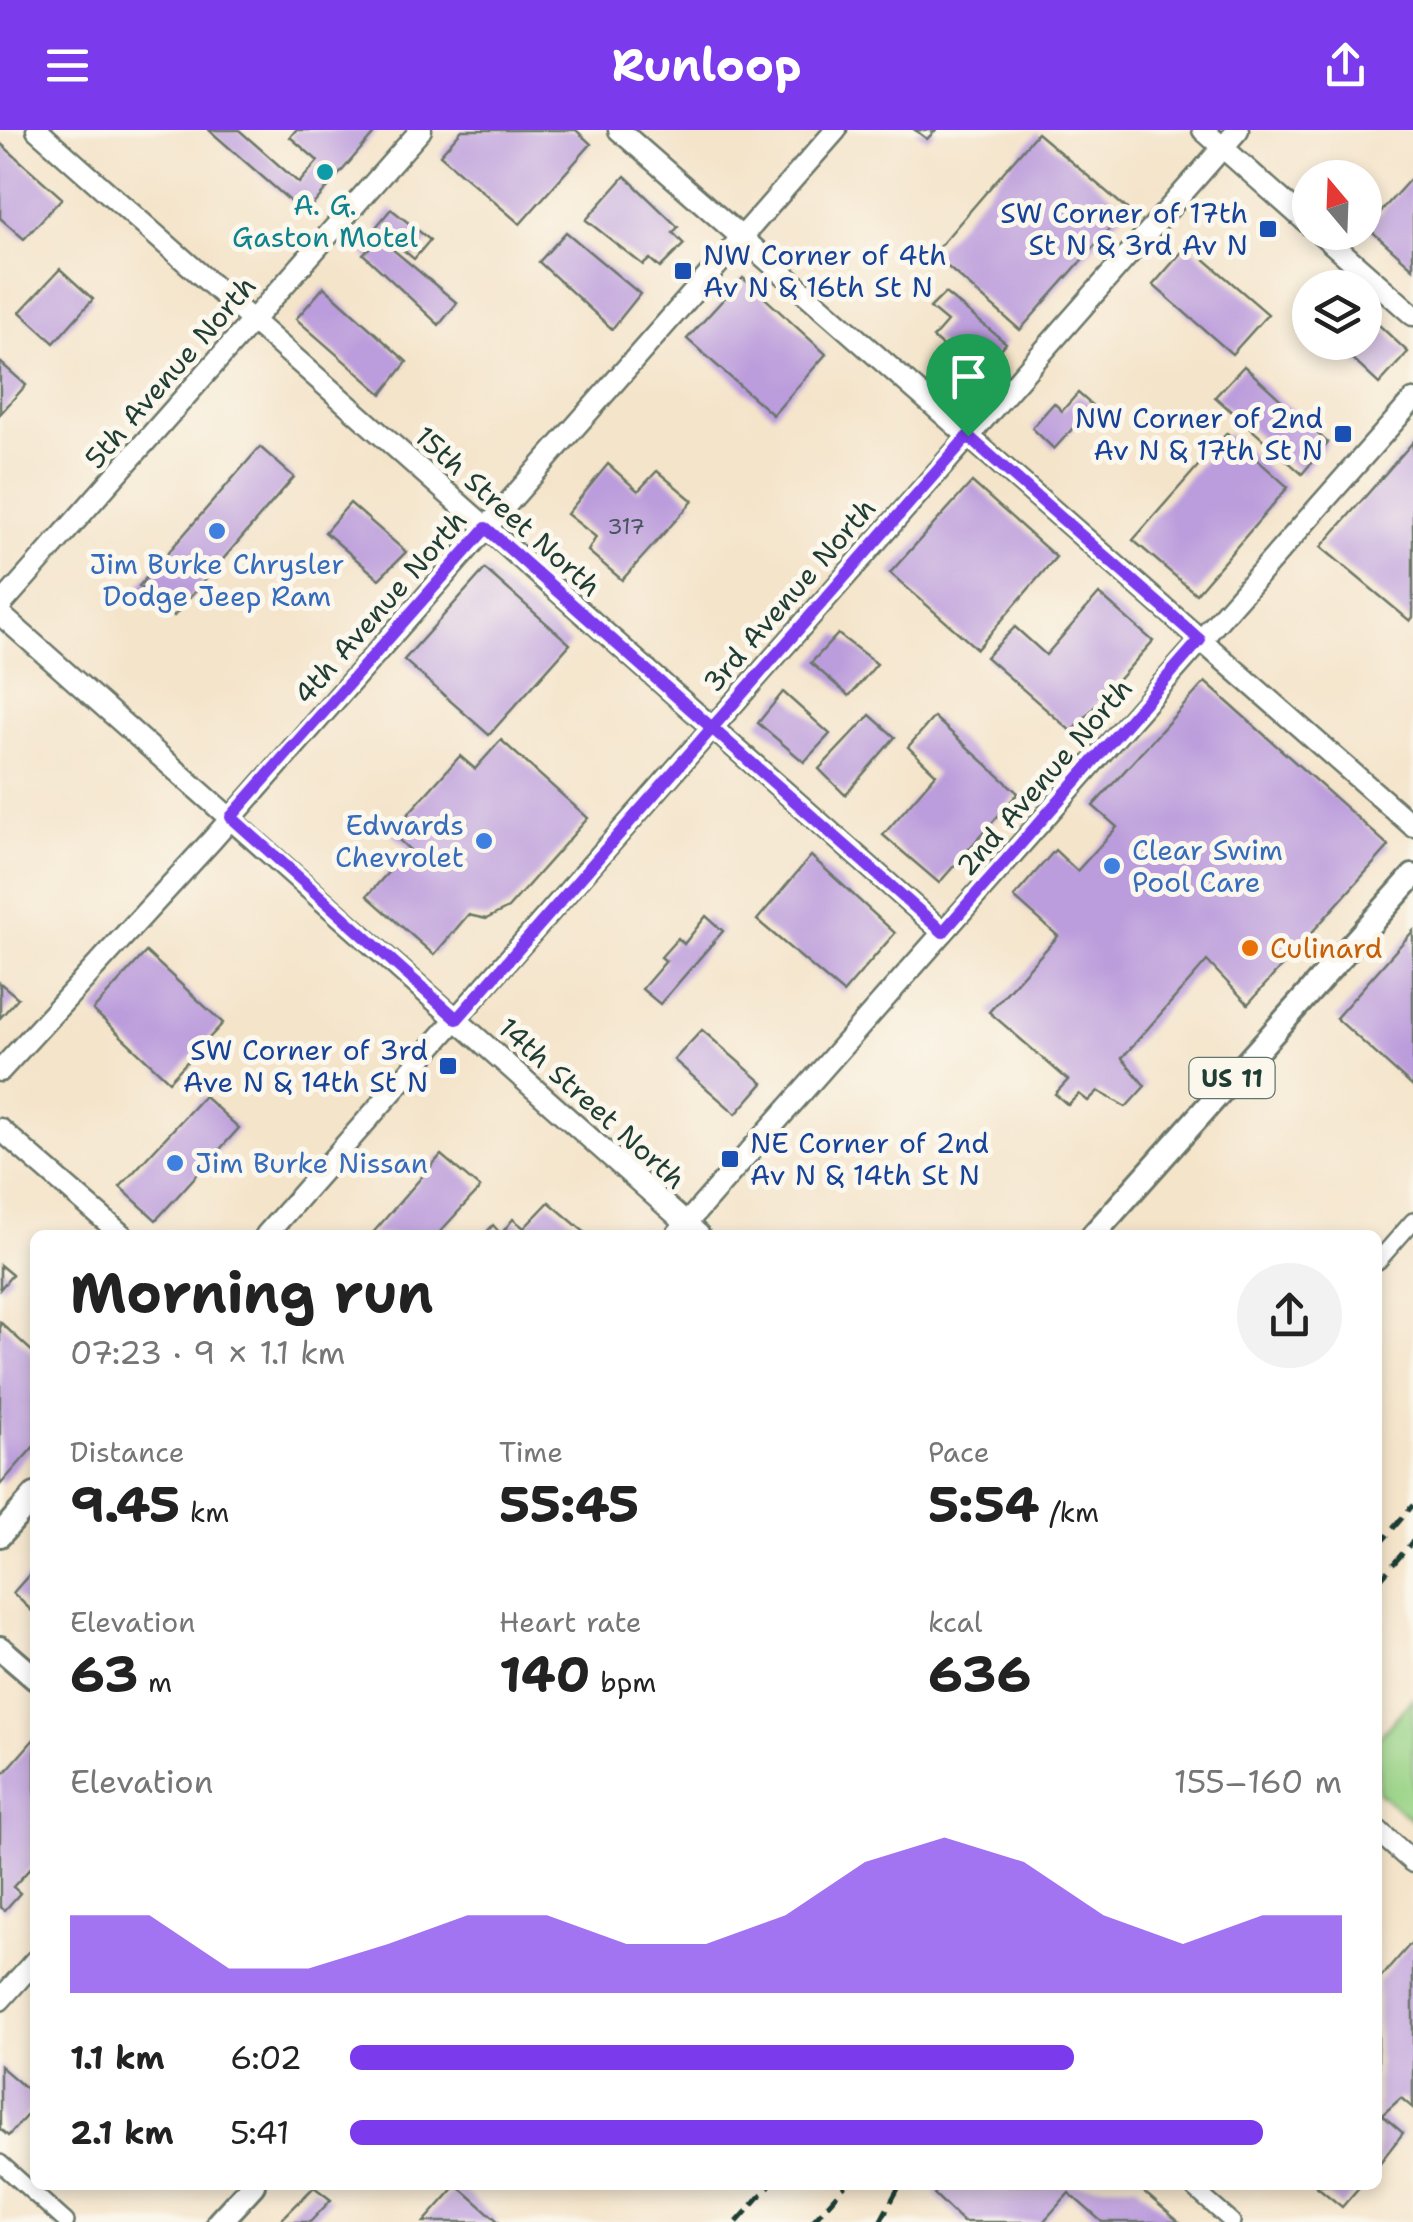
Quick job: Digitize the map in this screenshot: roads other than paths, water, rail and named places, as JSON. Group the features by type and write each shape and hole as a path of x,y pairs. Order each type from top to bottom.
{"main road":[{"name":"US 11","path":"1097,1230 1413,876"},
{"path":"0,1535 30,1501"},
{"path":"0,1648 30,1674"},
{"path":"219,2222 248,2190"}],"street":[{"name":"15th Street North","path":"37,130 943,932"},
{"name":"5th Avenue North","path":"0,606 421,130"},
{"path":"619,130 1413,826"},
{"name":"4th Avenue North","path":"0,1071 231,817 836,130"},
{"path":"1202,130 1292,208"},
{"name":"3rd Avenue North","path":"270,1230 1238,130"},
{"path":"1339,250 1413,315"},
{"name":"2nd Avenue North","path":"688,1230 943,932 1413,400"},
{"name":"14th Street North","path":"0,614 457,1019 686,1230"},
{"path":"0,1129 116,1230"},
{"path":"1382,1256 1413,1220"},
{"path":"1382,1834 1413,1862"},
{"path":"0,2000 30,1967"},
{"path":"0,2164 66,2222"},
{"path":"1196,2190 1232,2222"}],"railway":[{"path":"1382,1541 1413,1505"},
{"path":"1382,1577 1413,1541"},
{"path":"737,2222 766,2190"},
{"path":"812,2222 841,2190"},
{"path":"880,2222 897,2190"}],"place":[{"name":"A. G. Gaston Motel","path":"325,172"},
{"name":"SW Corner of 17th St N & 3rd Av N","path":"1268,229"},
{"name":"NW Corner of 4th Av N & 16th St N","path":"683,271"},
{"name":"NW Corner of 2nd Av N & 17th St N","path":"1343,434"},
{"name":"Jim Burke Chrysler Dodge Jeep Ram","path":"217,531"},
{"name":"Edwards Chevrolet","path":"484,841"},
{"name":"Clear Swim Pool Care","path":"1112,866"},
{"name":"Culinard","path":"1250,948"},
{"name":"SW Corner of 3rd Ave N & 14th St N","path":"448,1066"},
{"name":"NE Corner of 2nd Av N & 14th St N","path":"730,1159"},
{"name":"Jim Burke Nissan","path":"175,1163"}]}
